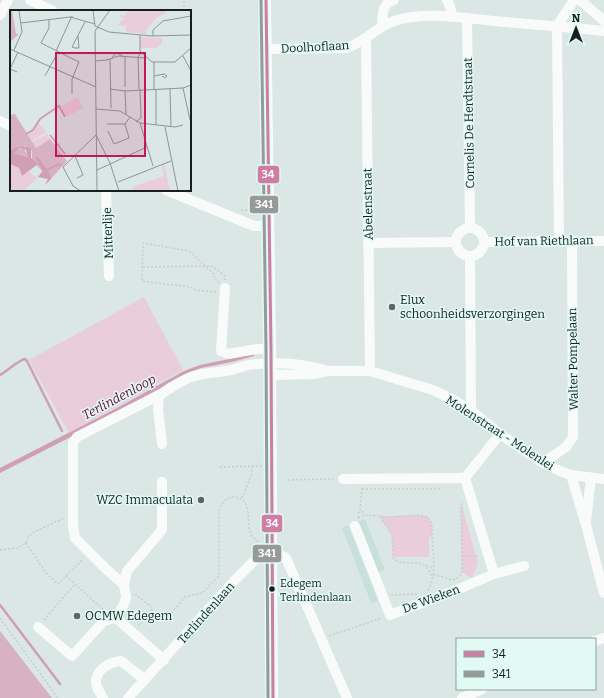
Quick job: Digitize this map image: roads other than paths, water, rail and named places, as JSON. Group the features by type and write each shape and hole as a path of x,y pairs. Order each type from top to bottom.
{"street":[{"path":"0,15 8,0"},
{"path":"30,0 51,10"},
{"path":"266,0 268,226 271,349 273,698"},
{"path":"382,26 383,10 389,2 394,0"},
{"path":"447,0 452,17"},
{"path":"559,241 557,26 574,0"},
{"path":"580,0 604,21"},
{"name":"Doolhoflaan","path":"266,49 346,48 358,44 382,26 393,21 408,18 452,17 604,31"},
{"name":"Cornelis De Herdtstraat","path":"467,18 470,228"},
{"name":"Abelenstraat","path":"366,38 370,371"},
{"path":"0,121 10,126"},
{"name":"Mitterlije","path":"106,191 109,276"},
{"path":"168,191 254,226 268,226"},
{"path":"470,228 464,229 460,232 456,237 456,242 457,248 460,252 470,256 471,410"},
{"name":"Hof van Riethlaan","path":"470,228 482,234 484,242 482,250 474,256 470,256"},
{"name":"Walter Pompelaan","path":"543,463 566,447 573,437 572,241"},
{"name":"Hof van Riethlaan","path":"484,242 604,241"},
{"path":"368,243 456,242"},
{"path":"225,290 221,351 228,354 257,349 271,349"},
{"path":"124,585 75,538 73,526 73,443 77,437 191,377 200,374 247,366 271,364 312,366 328,370"},
{"path":"271,375 315,374 328,370"},
{"name":"Molenstraat - Molenlei","path":"328,370 370,371 432,390 471,410 500,434 543,463 571,475 604,479"},
{"path":"159,395 158,409 162,444"},
{"path":"465,478 500,434"},
{"path":"571,475 604,593"},
{"path":"343,479 465,478"},
{"path":"465,478 494,574"},
{"path":"586,525 591,478"},
{"path":"38,627 72,656 104,621 115,618 124,604 126,597 124,585 127,571 162,530 162,482"},
{"name":"De Wieken","path":"356,522 381,594 390,615 459,590 494,574 524,566"},
{"path":"272,550 286,558 347,698"},
{"name":"Terlindenlaan","path":"128,698 244,571 256,560 272,550"},
{"path":"115,618 164,660"},
{"path":"103,698 97,687 96,680 100,672 113,662 121,661 145,680"},
{"path":"462,698 480,690"}],"waterway":[{"path":"0,375 25,359 62,431"},
{"path":"0,605 60,684"}],"place":[{"name":"Elux schoonheidsverzorgingen","path":"392,307"},
{"name":"WZC Immaculata","path":"201,500"},
{"name":"Edegem Terlindenlaan","path":"272,589"},
{"name":"OCMW Edegem","path":"77,616"}],"water label":[{"name":"Terlindenloop","path":"119,397"}]}
